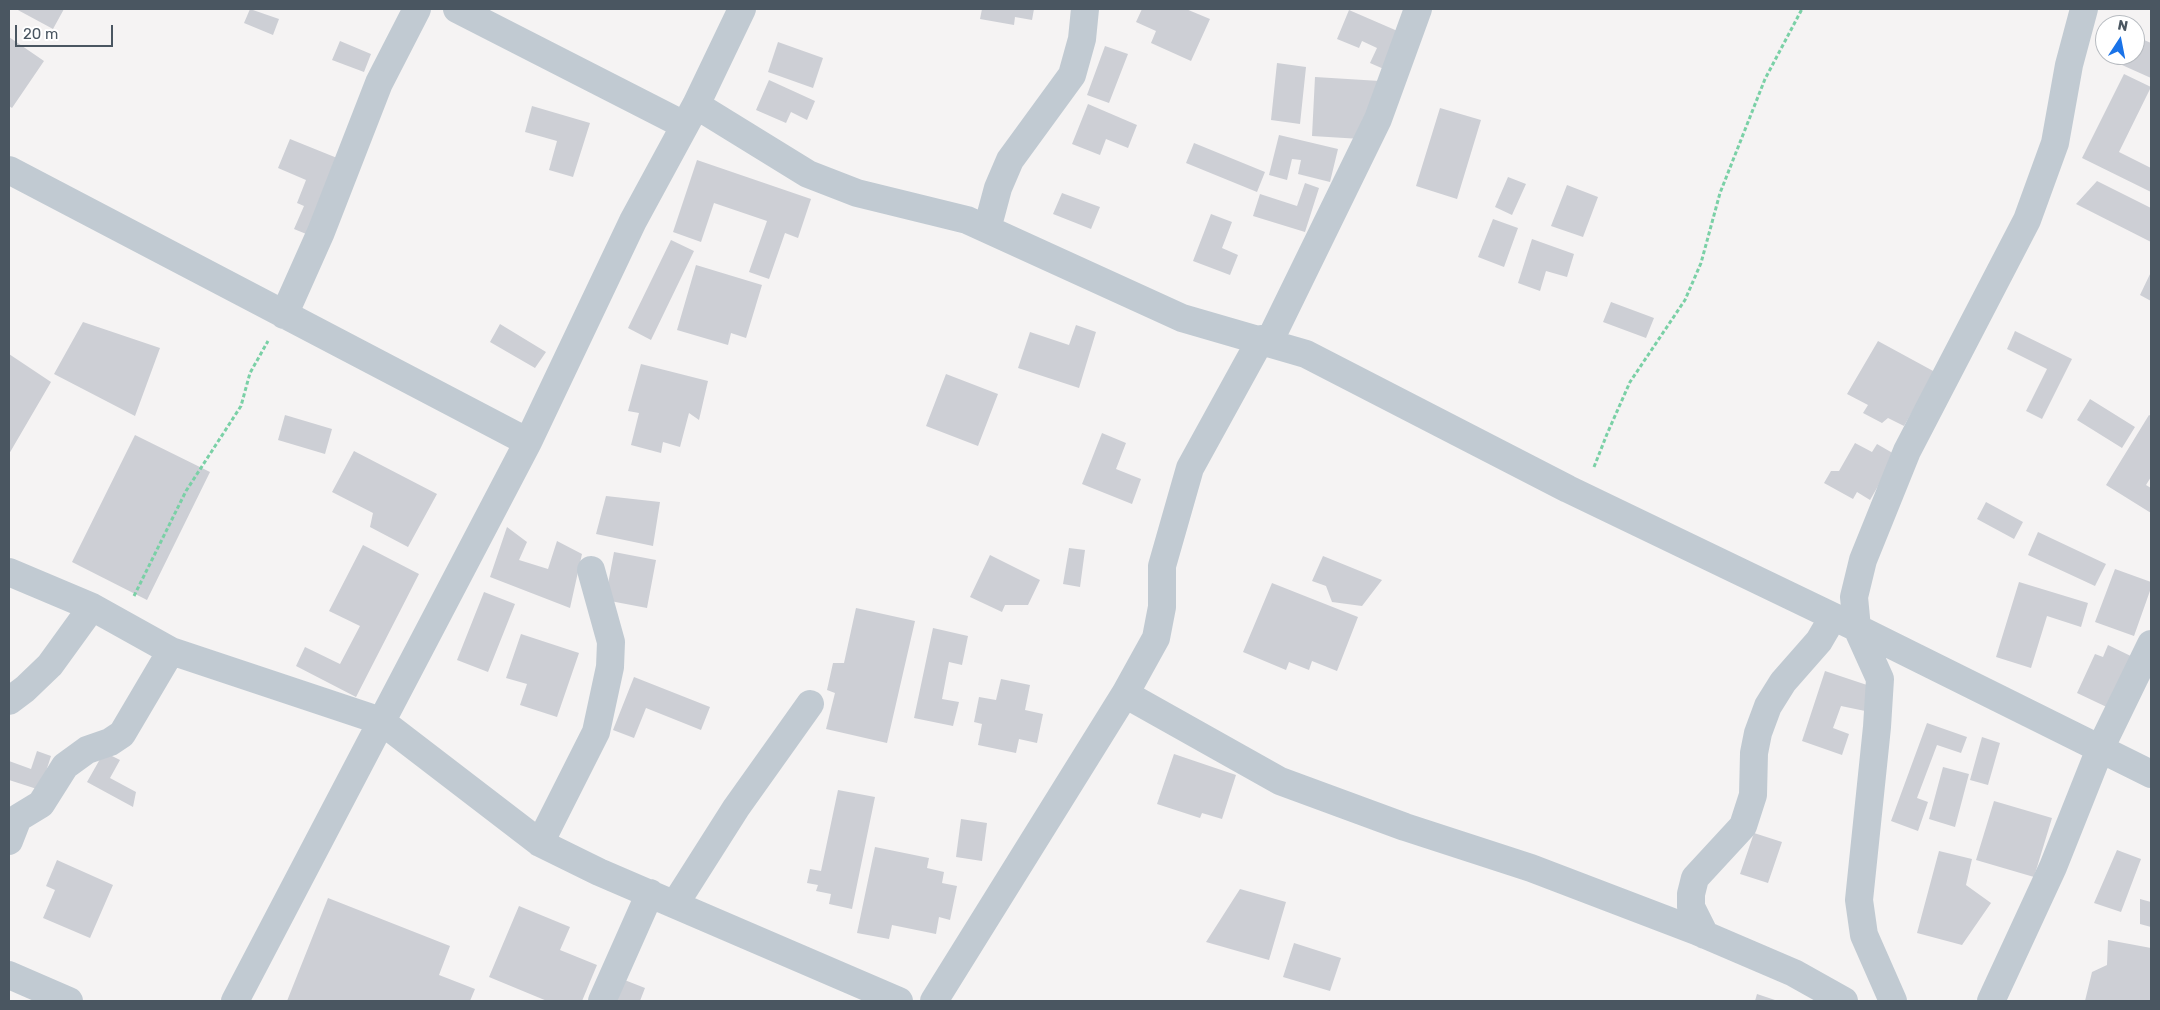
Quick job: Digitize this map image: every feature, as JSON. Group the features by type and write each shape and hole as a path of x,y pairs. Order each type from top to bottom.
{"street":[{"path":"284,315 321,232 379,83 417,9"},
{"path":"457,9 690,115 808,174 857,192 967,220 1182,318 1265,340 1306,354 1580,494 1857,628 2151,774"},
{"path":"235,1001 528,442 633,221 690,115 742,9"},
{"path":"987,229 998,188 1010,160 1072,75 1082,39 1085,9"},
{"path":"934,1001 1125,694 1156,638 1162,606 1162,566 1190,468 1265,340 1378,119 1418,9"},
{"path":"1893,1001 1864,935 1858,900 1877,728 1880,679 1857,628 1854,597 1863,560 1907,451 2027,220 2055,143 2069,65 2084,9"},
{"path":"9,170 528,442"},
{"path":"540,843 596,732 610,667 612,642 591,570"},
{"path":"9,572 92,608 171,651 381,721 540,843 899,1001"},
{"path":"9,701 25,689 50,664 92,608"},
{"path":"1705,935 1692,907 1691,894 1695,878 1743,826 1753,795 1754,753 1758,733 1768,706 1783,682 1819,641 1833,617"},
{"path":"1991,1001 2053,867 2100,749 2151,644"},
{"path":"9,841 18,818 41,804 65,766 87,750 110,742 122,734 171,651"},
{"path":"1125,694 1280,781 1405,827 1530,868 1705,935 1794,973 1844,1001"},
{"path":"676,904 736,808 810,704"},
{"path":"602,1001 650,893"},
{"path":"9,974 69,1001"}],"path":[{"path":"1580,494 1591,476 1630,382 1685,300 1701,263 1720,193 1765,78 1802,9"},
{"path":"120,623 186,491 241,406 250,373 284,315"}],"building":[{"path":"16,9 64,9 53,29"},
{"path":"250,9 279,19 273,35 244,23"},
{"path":"982,9 1034,9 1032,20 1015,17 1014,25 980,19"},
{"path":"1142,9 1186,9 1210,19 1191,61 1151,43 1156,31 1136,22"},
{"path":"1349,10 1409,36 1393,73 1370,63 1377,48 1362,41 1359,48 1337,39"},
{"path":"9,37 44,61 12,108 9,106"},
{"path":"2145,40 2151,43 2151,78 2122,65 2145,65"},
{"path":"340,41 371,54 364,72 332,60"},
{"path":"778,42 823,58 813,88 768,72"},
{"path":"1105,46 1128,54 1109,103 1087,95"},
{"path":"1277,63 1306,67 1300,124 1271,120"},
{"path":"2124,74 2151,87 2119,152 2151,168 2151,192 2082,158"},
{"path":"1315,77 1380,81 1378,119 1363,118 1361,139 1312,136"},
{"path":"769,80 815,101 807,120 791,112 786,123 756,110"},
{"path":"1088,104 1137,125 1128,148 1106,139 1100,155 1072,144"},
{"path":"532,106 590,123 573,177 549,170 557,141 525,132"},
{"path":"1440,108 1481,120 1457,199 1416,186"},
{"path":"1279,135 1338,149 1330,182 1298,174 1301,160 1292,159 1287,180 1269,175"},
{"path":"290,139 347,162 316,238 294,229 304,206 297,203 306,180 278,168"},
{"path":"1194,143 1265,172 1257,192 1186,163"},
{"path":"697,160 811,199 798,238 785,233 769,279 749,272 767,221 714,203 701,242 673,232"},
{"path":"1508,177 1526,184 1512,215 1495,207"},
{"path":"2097,181 2151,208 2151,242 2076,204"},
{"path":"1305,183 1319,188 1305,232 1253,216 1260,194 1297,206"},
{"path":"1567,185 1598,197 1583,237 1551,226"},
{"path":"1062,193 1100,207 1091,229 1053,214"},
{"path":"1211,214 1232,222 1222,248 1238,255 1230,275 1193,261"},
{"path":"1493,219 1518,228 1504,267 1478,257"},
{"path":"1532,239 1574,254 1567,277 1546,271 1540,291 1518,283"},
{"path":"671,240 694,251 651,340 628,328"},
{"path":"696,265 762,285 746,338 731,333 728,345 677,330"},
{"path":"2151,272 2151,301 2140,295"},
{"path":"1611,302 1654,318 1646,338 1603,322"},
{"path":"83,322 160,348 135,416 54,374"},
{"path":"500,324 546,352 535,368 490,342"},
{"path":"1076,325 1096,332 1079,388 1018,368 1030,332 1069,345"},
{"path":"2015,331 2072,359 2042,419 2026,411 2047,369 2007,349"},
{"path":"1878,341 1935,372 1904,426 1888,418 1882,423 1863,413 1868,405 1847,394"},
{"path":"9,354 51,382 9,454"},
{"path":"641,364 708,381 699,420 689,413 680,447 663,442 661,453 631,445 639,413 628,411"},
{"path":"946,374 998,394 978,446 926,426"},
{"path":"2090,399 2135,427 2122,448 2077,420"},
{"path":"285,415 332,429 325,454 278,440"},
{"path":"2149,415 2151,416 2151,477 2146,485 2151,488 2151,513 2106,485"},
{"path":"1102,433 1126,443 1116,469 1141,479 1132,504 1082,484"},
{"path":"135,435 210,472 147,600 72,562"},
{"path":"1855,443 1872,452 1877,444 1896,455 1870,500 1857,492 1853,499 1824,483 1831,471 1839,471"},
{"path":"354,451 437,494 408,547 370,527 373,513 332,492"},
{"path":"606,496 660,502 653,546 596,534"},
{"path":"1986,502 2023,522 2014,539 1977,519"},
{"path":"507,527 527,542 519,560 548,569 557,541 582,554 570,608 490,577"},
{"path":"2038,532 2106,564 2095,586 2028,555"},
{"path":"363,545 419,574 356,697 296,666 305,647 340,664 360,626 329,611"},
{"path":"1069,548 1085,550 1080,587 1063,584"},
{"path":"614,552 656,560 647,608 605,600"},
{"path":"990,555 1040,580 1028,605 1005,605 1002,612 970,597"},
{"path":"1323,556 1382,580 1362,606 1332,602 1326,586 1312,581"},
{"path":"2115,569 2151,582 2151,588 2134,636 2095,622"},
{"path":"2019,582 2088,603 2081,627 2047,616 2031,668 1996,657"},
{"path":"1272,583 1358,617 1337,671 1312,661 1309,670 1289,662 1286,670 1243,652"},
{"path":"484,592 515,604 488,672 457,660"},
{"path":"856,608 915,621 887,743 826,729 835,693 827,690 833,663 844,663"},
{"path":"933,628 968,636 962,665 949,662 942,699 959,702 953,726 914,718"},
{"path":"521,634 579,653 557,717 520,705 527,684 506,678"},
{"path":"2108,645 2137,659 2113,710 2077,693 2095,654 2103,657"},
{"path":"1825,671 1873,687 1870,712 1841,706 1833,728 1849,734 1842,755 1802,741"},
{"path":"634,677 710,707 701,730 646,708 634,738 613,730"},
{"path":"1001,679 1030,685 1025,710 1043,714 1037,743 1019,739 1016,753 978,745 982,724 974,722 979,697 996,700"},
{"path":"1927,723 1967,737 1961,753 1937,745 1917,798 1928,802 1918,831 1891,821"},
{"path":"1982,737 2000,743 1988,785 1970,780"},
{"path":"37,751 51,756 40,790 9,780 9,761 31,769"},
{"path":"104,752 120,760 110,778 136,792 133,807 87,782"},
{"path":"1174,754 1236,775 1222,819 1202,813 1200,818 1157,804"},
{"path":"1943,767 1969,774 1955,827 1929,819"},
{"path":"838,790 875,797 852,909 829,904 831,894 816,891 818,885 807,883 810,869 821,871"},
{"path":"1994,801 2052,818 2034,877 1976,860"},
{"path":"961,819 987,823 982,861 956,857"},
{"path":"1754,833 1782,842 1768,883 1740,874"},
{"path":"875,847 929,858 927,868 944,872 942,883 957,886 950,920 939,917 936,934 892,925 889,939 857,933"},
{"path":"2117,850 2141,859 2121,912 2094,903"},
{"path":"1939,851 1972,859 1966,885 1991,903 1962,945 1917,933"},
{"path":"57,860 113,885 90,938 43,918 55,890 46,886"},
{"path":"1240,889 1286,902 1269,960 1206,942"},
{"path":"328,898 450,946 439,975 475,989 470,1001 287,1001"},
{"path":"2140,899 2151,902 2151,927 2140,924"},
{"path":"519,906 570,927 560,950 597,965 582,1001 547,1001 489,977"},
{"path":"2108,940 2151,948 2151,1001 2085,1001 2092,972 2107,965"},
{"path":"1294,943 1341,958 1330,991 1283,977"},
{"path":"622,979 645,988 640,1001 613,1001"},
{"path":"1757,994 1778,1001 1755,1001"}]}
